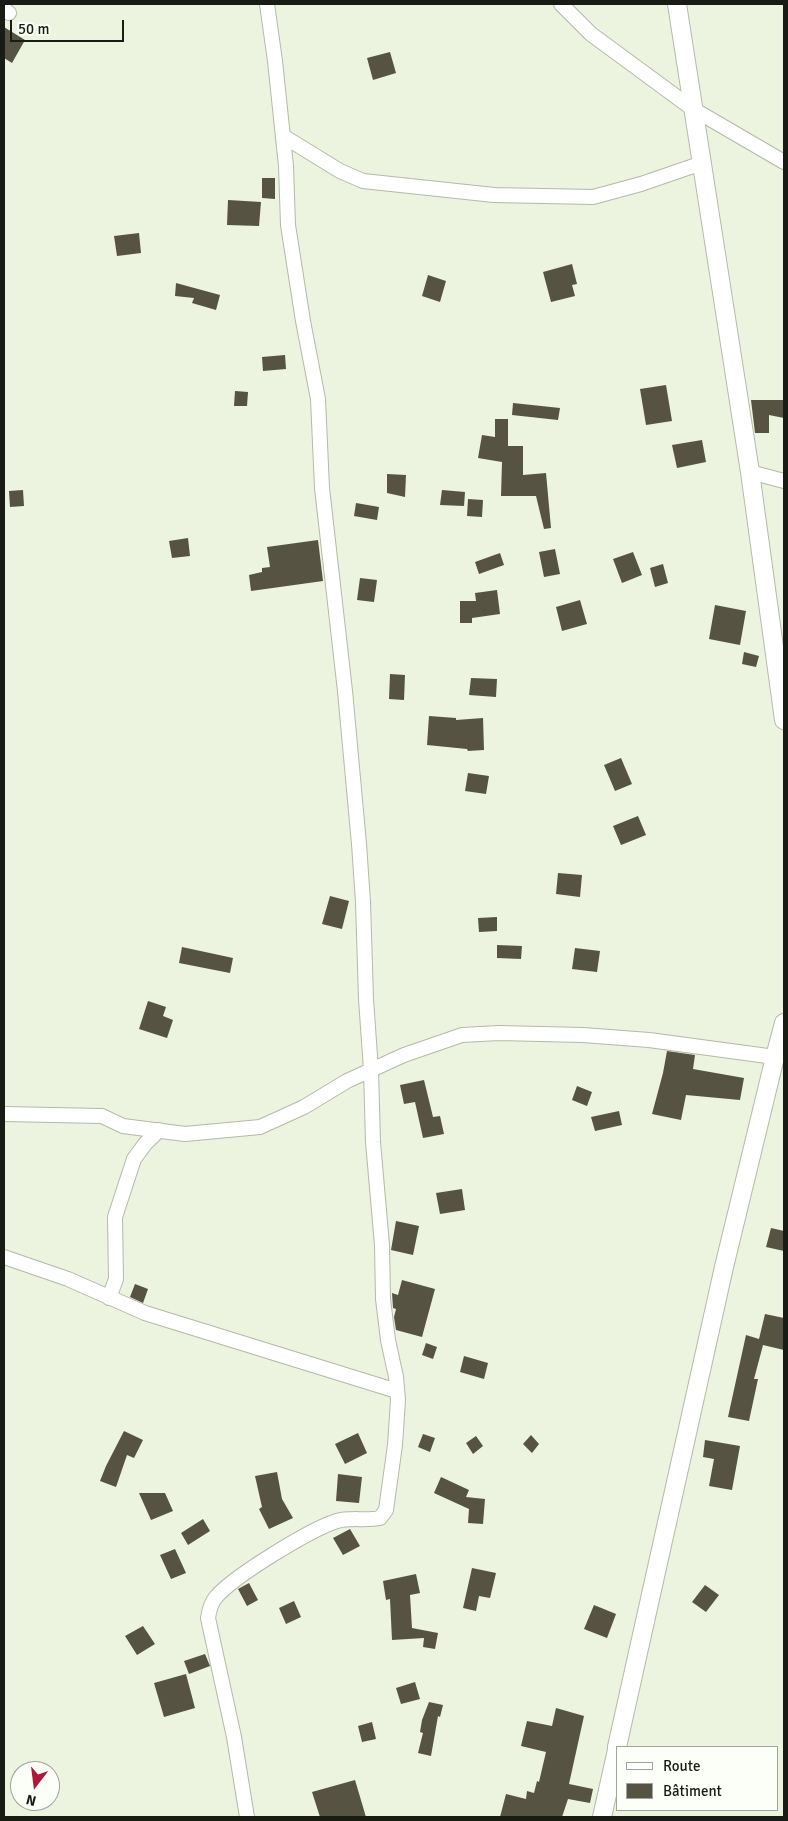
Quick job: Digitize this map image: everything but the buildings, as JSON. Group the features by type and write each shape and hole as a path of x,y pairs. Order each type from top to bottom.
{"street":[{"path":"247,1817 234,1737 208,1618 210,1607 216,1597 239,1578 310,1533 338,1520 380,1518 386,1510 398,1400 383,1299 382,1245 373,1142 359,844 345,691 322,488 318,399 303,321 288,225 283,136 267,4"},
{"path":"561,4 591,34 693,109 784,162"},
{"path":"677,4 750,472 784,720"},
{"path":"283,136 340,171 363,182 494,195 592,197 641,184 702,163"},
{"path":"750,472 784,482"},
{"path":"618,1746 724,1267 779,1056 784,1023"},
{"path":"4,1114 102,1116 123,1126 185,1134 260,1126 304,1107 347,1081 404,1055 462,1035 499,1033 583,1035 649,1040 779,1056"},
{"path":"110,1298 116,1279 115,1217 134,1158 159,1130"},
{"path":"4,1257 68,1279 145,1313 397,1391"},
{"path":"602,1817 616,1754"}]}
